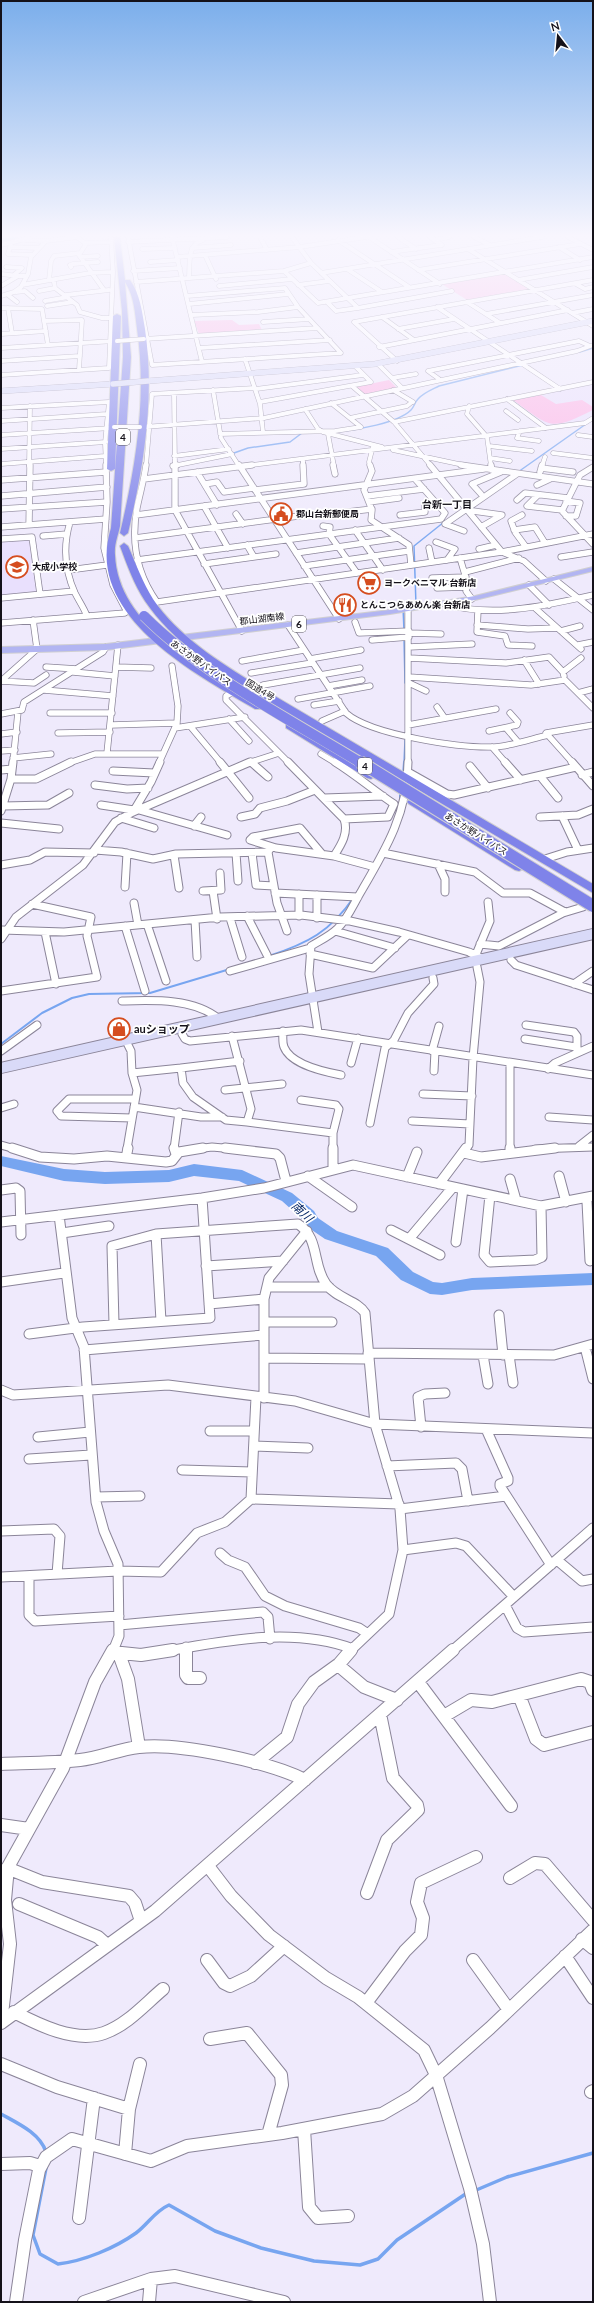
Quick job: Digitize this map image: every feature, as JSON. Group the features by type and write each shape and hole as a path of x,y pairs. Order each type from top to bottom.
{"highway":[{"path":"113,344 111,464 116,522 110,547 115,577 131,611 158,641"},
{"name":"あさか野バイパス","path":"127,344 127,362 116,522 116,545 121,573 129,593 165,637 200,664 588,906"},
{"name":"あさか野バイパス","path":"133,344 124,546 132,582 148,616 206,661 593,898"},
{"path":"124,533 135,490 144,427 148,381 146,344"},
{"name":"国道4号","path":"124,546 145,595 164,618 184,638 236,676 320,723"},
{"name":"4","path":"158,641 185,662 404,800 588,906 593,913"},
{"name":"4","path":"320,723 408,775 593,889"}],"main road":[{"name":"郡山湖南線","path":"1,650 106,647 338,619 472,599 592,569"}],"street":[{"path":"1,348 56,344"},
{"path":"79,370 80,344"},
{"path":"1,375 109,368 112,344"},
{"path":"147,344 152,364 245,360 341,353 334,344"},
{"path":"199,344 202,362"},
{"path":"200,348 257,344"},
{"path":"376,344 397,361"},
{"path":"379,347 392,344"},
{"path":"1,391 356,367 397,361 477,344"},
{"path":"493,344 560,389"},
{"path":"439,379 428,372 562,344"},
{"path":"1,435 144,427 264,418 591,346"},
{"path":"1,361 80,356"},
{"path":"245,360 260,402 264,418 263,432"},
{"path":"378,364 402,388"},
{"path":"260,402 370,382 356,367"},
{"path":"364,374 255,388 152,394 144,427 144,479 136,514 135,538 137,560 143,581 157,602 502,552 593,534"},
{"path":"392,378 416,374"},
{"path":"394,422 593,382"},
{"path":"352,386 394,422 437,476 502,552 519,558 550,580 580,598 593,610"},
{"path":"213,390 220,421 220,434 338,619"},
{"path":"350,418 407,406 412,402 393,390"},
{"path":"174,393 173,475 175,510 242,631"},
{"path":"506,399 546,428"},
{"path":"1,409 106,400 109,403 108,414 111,428 106,442 105,456 107,502 104,548 112,585 126,612 1,623"},
{"path":"220,434 361,427 331,403"},
{"path":"27,419 30,406"},
{"path":"468,406 467,414 487,436 492,470"},
{"path":"1,409 26,408 29,433 29,525"},
{"path":"305,409 320,430 328,434 422,457 484,469 593,484"},
{"path":"506,411 518,420"},
{"path":"513,416 526,413"},
{"path":"1,421 108,414"},
{"path":"144,479 585,423 593,418"},
{"path":"520,431 517,438 539,441"},
{"path":"584,436 588,431"},
{"path":"328,434 335,474"},
{"path":"578,435 593,437"},
{"path":"1,449 106,442"},
{"path":"373,444 369,462 372,471 364,490 372,509 371,520 409,545 411,565"},
{"path":"489,446 532,451"},
{"path":"174,456 230,451"},
{"path":"173,466 230,451"},
{"path":"553,453 593,458"},
{"path":"1,464 105,456"},
{"path":"538,477 545,456"},
{"path":"490,458 510,461"},
{"path":"204,484 218,482 224,492 304,484 303,459"},
{"path":"541,468 574,472"},
{"path":"136,514 217,505 484,469"},
{"path":"562,510 580,475 592,469"},
{"path":"1,480 106,472"},
{"path":"197,472 217,505"},
{"path":"481,494 472,484 501,472"},
{"path":"464,532 445,524 517,474"},
{"path":"137,560 440,518 445,514 415,479"},
{"path":"537,485 550,479"},
{"path":"1,496 107,487"},
{"path":"368,499 424,489"},
{"path":"517,500 525,493 580,503 576,516 566,516"},
{"path":"538,496 527,506 562,510 593,544"},
{"path":"368,499 399,498"},
{"path":"1,509 107,502"},
{"path":"400,515 425,512 425,506 437,504"},
{"path":"204,506 228,548"},
{"path":"338,513 372,509"},
{"path":"466,510 502,515 481,527"},
{"path":"135,538 329,512"},
{"path":"236,514 243,524"},
{"path":"522,515 511,521 514,530 526,547"},
{"path":"1,527 106,519"},
{"path":"70,522 65,548 74,591 87,616"},
{"path":"323,526 330,527 329,534 357,573"},
{"path":"514,530 535,527 545,543"},
{"path":"355,530 383,570"},
{"path":"43,536 67,534"},
{"path":"1,540 30,538 38,594"},
{"path":"296,553 399,538"},
{"path":"436,542 454,549 447,560"},
{"path":"247,545 254,557"},
{"path":"479,549 496,545"},
{"path":"429,548 432,562"},
{"path":"304,566 409,551"},
{"path":"561,557 593,552"},
{"path":"204,564 276,554"},
{"path":"460,558 465,575 467,587 466,592 472,599"},
{"path":"432,578 465,575 519,558"},
{"path":"69,570 107,565"},
{"path":"529,585 549,605"},
{"path":"437,588 467,587"},
{"path":"1,598 74,591"},
{"path":"444,604 478,610 508,611 535,608 593,595"},
{"path":"535,608 580,647 593,642"},
{"path":"318,1032 309,974 310,951 312,944 334,931 344,921 375,867 400,818 404,800 408,775 409,737 408,609"},
{"path":"478,610 477,632 506,636 508,645 532,646"},
{"path":"1,681 37,649 33,620"},
{"path":"355,622 359,633 441,634"},
{"path":"288,625 345,711 355,721 409,737 492,747 548,735"},
{"path":"477,625 519,627 541,630 559,630 580,626"},
{"path":"372,640 409,634"},
{"path":"409,647 472,644"},
{"path":"107,753 111,728 118,645"},
{"path":"1,714 18,712 22,710 24,702 102,652 106,647"},
{"path":"242,661 304,650"},
{"path":"251,673 361,650"},
{"path":"409,658 506,663 551,657 563,672 565,680 593,708"},
{"path":"563,672 581,658"},
{"path":"524,660 539,684"},
{"path":"135,810 148,788 176,726 178,706 172,666"},
{"path":"46,667 115,676"},
{"path":"116,667 151,668"},
{"path":"263,685 360,668"},
{"path":"1,681 35,682 46,675"},
{"path":"328,686 362,680"},
{"path":"409,680 522,685 565,680"},
{"path":"409,680 426,691"},
{"path":"298,699 370,686"},
{"path":"578,693 593,689"},
{"path":"44,690 113,696"},
{"path":"233,692 225,698 245,716 344,819 346,832 334,856"},
{"path":"314,705 339,701"},
{"path":"437,707 444,718"},
{"path":"408,725 496,709"},
{"path":"320,723 345,711"},
{"path":"18,712 11,779 4,788 2,808 48,805 58,797 69,793"},
{"path":"489,731 518,724 510,712"},
{"path":"50,713 112,713"},
{"path":"58,733 111,728 190,726 245,716"},
{"path":"229,719 249,741"},
{"path":"548,735 546,733 593,725"},
{"path":"190,726 226,773 249,798"},
{"path":"506,728 518,742"},
{"path":"1,734 17,732"},
{"path":"548,735 593,786"},
{"path":"492,747 521,780"},
{"path":"1,751 15,750"},
{"path":"1,939 3,930 16,917 63,882 88,861 113,824 121,818 135,810 279,752"},
{"path":"11,779 36,779 82,757 107,753 163,754"},
{"path":"14,758 51,754"},
{"path":"321,754 362,779 370,788 393,802 404,800"},
{"path":"251,762 268,777"},
{"path":"470,766 488,788"},
{"path":"408,775 450,795 488,788 576,767"},
{"path":"1,770 12,769"},
{"path":"113,771 154,773"},
{"path":"582,775 593,772"},
{"path":"540,776 558,798"},
{"path":"94,786 128,789 148,788"},
{"path":"241,817 255,814 262,807 287,801 315,790"},
{"path":"324,798 384,796"},
{"path":"344,819 388,817 393,802"},
{"path":"101,805 135,810 227,835"},
{"path":"540,817 581,814 593,809"},
{"path":"562,816 578,850"},
{"path":"194,826 201,817"},
{"path":"121,818 154,828"},
{"path":"1,823 59,829"},
{"path":"270,850 250,842 250,839 300,828 322,854"},
{"path":"545,859 578,850 593,848"},
{"path":"1,865 30,860 45,852 127,853 153,859 174,854 252,853 270,850 322,854 375,867"},
{"path":"270,850 279,914 287,931"},
{"path":"383,852 478,873 504,893 530,893 565,912"},
{"path":"125,887 127,853"},
{"path":"236,853 238,881"},
{"path":"252,853 256,885 299,894 358,897"},
{"path":"174,854 179,888"},
{"path":"438,864 445,879 445,892"},
{"path":"203,891 221,889 220,873"},
{"path":"213,891 217,919"},
{"path":"299,894 299,916"},
{"path":"317,895 317,918"},
{"path":"439,1184 469,1145 473,1058 480,982 478,960 480,944 490,921 488,902"},
{"path":"134,903 138,925"},
{"path":"1,991 97,977 87,936 92,920 90,916 32,904"},
{"path":"480,944 499,946 565,912 588,906"},
{"path":"3,930 45,932 88,931 147,924 279,914 344,921 379,927 408,935 478,960 510,960 593,940"},
{"path":"247,916 267,955"},
{"path":"230,918 242,957"},
{"path":"195,920 197,957"},
{"path":"147,924 166,981"},
{"path":"125,926 145,991"},
{"path":"334,931 395,948"},
{"path":"45,932 56,984"},
{"path":"1,1074 182,1034 478,960 593,934"},
{"path":"230,971 310,951 373,968 408,935"},
{"path":"1,1068 219,1019 433,978 478,960"},
{"path":"510,960 516,965 593,990"},
{"path":"574,984 593,971"},
{"path":"370,1123 385,1048 390,1044 408,1013 434,984 433,978"},
{"path":"122,1001 159,1002 205,1009 219,1019"},
{"path":"1,1051 37,1025"},
{"path":"526,1025 574,1032 577,1036 576,1050"},
{"path":"434,1071 434,1051 439,1026"},
{"path":"182,1034 185,1039 190,1041 284,1031 318,1032 510,1064 593,1075"},
{"path":"284,1031 284,1047 291,1056 314,1070 341,1075"},
{"path":"232,1036 240,1061 251,1109 247,1122"},
{"path":"351,1063 358,1038"},
{"path":"524,1039 576,1050"},
{"path":"126,1158 137,1090 132,1073 131,1051 128,1045"},
{"path":"548,1069 554,1063 576,1050 593,1046"},
{"path":"132,1073 240,1061"},
{"path":"510,1064 510,1153"},
{"path":"181,1068 182,1080 191,1095 230,1121 332,1133"},
{"path":"225,1090 282,1084"},
{"path":"424,1094 472,1096"},
{"path":"132,1118 61,1116 57,1110 69,1099 134,1103 202,1117 222,1117"},
{"path":"301,1100 336,1105 339,1109 332,1133 333,1169"},
{"path":"1,1108 14,1104"},
{"path":"1,1145 40,1157 74,1159 102,1156 166,1162 172,1161 176,1154 174,1150 180,1112"},
{"path":"549,1117 593,1120"},
{"path":"412,1121 470,1124"},
{"path":"579,1146 593,1135"},
{"path":"464,1153 481,1158 510,1153 593,1146"},
{"path":"176,1154 212,1147 276,1154 280,1158 282,1182"},
{"path":"407,1177 417,1152"},
{"path":"1,1222 202,1198 264,1188 282,1182 352,1165 541,1206 589,1197"},
{"path":"308,1176 352,1206"},
{"path":"559,1176 566,1202"},
{"path":"510,1179 516,1200"},
{"path":"409,1239 453,1187"},
{"path":"1,1190 16,1188 20,1192 21,1235"},
{"path":"456,1242 463,1189"},
{"path":"490,1195 484,1255 490,1262 535,1260 542,1257 541,1206"},
{"path":"589,1197 587,1202 591,1230 590,1261"},
{"path":"29,1334 114,1324 210,1318 202,1198"},
{"path":"1,2023 4,1963 10,1944 3,1894 7,1868 66,1761 95,1682 116,1653 118,1640 119,1620 117,1560 104,1531 96,1497 91,1455 84,1350 75,1328 64,1274 62,1233 59,1215"},
{"path":"114,1324 112,1246 156,1234 298,1224 307,1231 313,1245 322,1276 328,1287 351,1304 364,1309 375,1424 399,1507 403,1550 389,1614 353,1648 338,1665 314,1682 298,1704 287,1737 255,1763"},
{"path":"62,1233 109,1226"},
{"path":"391,1230 440,1255"},
{"path":"251,1499 254,1431 260,1398 264,1358 264,1299 269,1278 307,1231"},
{"path":"156,1234 161,1321"},
{"path":"206,1266 283,1261"},
{"path":"1,1282 64,1274"},
{"path":"267,1287 328,1287"},
{"path":"209,1304 264,1299"},
{"path":"499,1315 506,1355 514,1384"},
{"path":"264,1322 332,1322"},
{"path":"84,1350 264,1335"},
{"path":"264,1358 554,1355 589,1346 593,1379"},
{"path":"483,1355 488,1384"},
{"path":"1,1390 13,1395 168,1386 300,1402 375,1424 593,1433"},
{"path":"421,1427 418,1397 425,1394 446,1393"},
{"path":"486,1429 508,1478 508,1481 499,1485 506,1496 554,1562 582,1581 593,1579"},
{"path":"210,1431 254,1431"},
{"path":"38,1437 90,1432"},
{"path":"254,1446 308,1448"},
{"path":"29,1459 91,1455"},
{"path":"387,1466 456,1463 462,1469 468,1501"},
{"path":"182,1470 252,1472"},
{"path":"96,1497 140,1496"},
{"path":"1,1578 118,1571 161,1572 197,1533 208,1527 225,1522 251,1499 399,1507 506,1496"},
{"path":"1,2023 14,2012 141,1921 208,1866 593,1528"},
{"path":"1,1531 54,1529 60,1536 57,1574"},
{"path":"403,1550 456,1543 466,1546 514,1598"},
{"path":"220,1553 228,1560 245,1567 265,1596 285,1606 359,1628 368,1634"},
{"path":"29,1577 29,1615 35,1621 119,1620 263,1612 268,1618 270,1639"},
{"path":"505,1606 518,1628 524,1632 593,1627"},
{"path":"116,1653 165,1653 186,1647 233,1641 270,1639 310,1639 342,1644 353,1648"},
{"path":"186,1647 186,1677 200,1678"},
{"path":"116,1653 128,1679 139,1747"},
{"path":"338,1665 355,1681 368,1689 389,1694 397,1700"},
{"path":"444,1716 471,1700 489,1702 581,1679 590,1682 593,1690"},
{"path":"418,1682 511,1806"},
{"path":"519,1695 536,1739 544,1744 593,1732"},
{"path":"367,1893 387,1840 418,1810 416,1805 393,1778 383,1720 380,1714"},
{"path":"1,1764 91,1759 139,1747 171,1746 255,1763 289,1772 305,1780"},
{"path":"1,1825 29,1829"},
{"path":"366,2003 405,1951 421,1934 423,1918 417,1902 421,1883 476,1857"},
{"path":"510,1878 535,1863 539,1862 545,1864 593,1920"},
{"path":"208,1866 231,1896 269,1935 326,1978 366,2003 424,2050 436,2075 477,2219 490,2302"},
{"path":"7,1868 42,1882 129,1896 135,1903 141,1921"},
{"path":"19,1904 98,1937 107,1945"},
{"path":"16,2302 25,2240 40,2166 46,2157 70,2140 87,2143 151,2161 187,2146 268,2135 382,2114 407,2101 509,2010 593,1930"},
{"path":"582,1939 593,1948"},
{"path":"207,1960 224,1983 230,1986 251,1976 284,1946"},
{"path":"565,1956 593,1998"},
{"path":"473,1960 509,2010"},
{"path":"14,2012 30,2021 66,2032 95,2036 108,2031 163,1989"},
{"path":"210,2039 247,2033 281,2072 282,2085 268,2135"},
{"path":"1,2064 57,2087 129,2109"},
{"path":"125,2154 129,2109 140,2064"},
{"path":"79,2218 87,2143 94,2098"},
{"path":"304,2129 309,2207 318,2218 348,2216"},
{"path":"1,2164 30,2163 40,2166"},
{"path":"84,2302 151,2279 167,2276 189,2278 284,2302"},
{"path":"148,2302 151,2279"}],"shaded area":[{"path":"389,380 397,388 366,395 355,387"},
{"path":"593,383 593,417 583,423 547,427 509,400"},
{"path":"541,395 556,404 582,400 593,407 593,410 567,422 558,424 543,421 513,400"},
{"name":"大成小学校","path":"29,539 36,593 1,596 1,541"}],"waterway":[{"path":"580,352 593,348"},
{"path":"337,432 365,428 397,419 411,410 422,395 439,386 523,365"},
{"path":"518,472 586,424"},
{"path":"234,453 248,448 290,442 302,433"},
{"path":"404,631 403,607 416,605 414,546 444,522"},
{"path":"404,638 405,683"},
{"path":"404,763 405,740"},
{"path":"403,775 404,762"},
{"path":"400,792 400,803"},
{"path":"269,956 307,941 317,935 336,919 354,897"},
{"path":"1,1044 42,1013 72,998 89,994 150,993 230,969"},
{"name":"南川","path":"1,1161 64,1175 105,1178 169,1176 194,1170 242,1176 287,1197 308,1215 312,1222 331,1235 382,1252 407,1276 430,1288 442,1289 472,1284 593,1279"},
{"path":"1,2114 21,2125 39,2139 46,2152"},
{"path":"474,2191 507,2177 593,2153"},
{"path":"47,2163 33,2235 40,2254 58,2264 89,2257 119,2244 136,2233 156,2214 169,2205 215,2231 261,2248 314,2261 360,2265 378,2259 397,2240 467,2193"}],"place":[{"name":"郡山台新郵便局","path":"281,514"},
{"name":"大成小学校","path":"17,567"},
{"name":"ヨークベニマル 台新店","path":"369,583"},
{"name":"とんこつらあめん楽 台新店","path":"345,605"},
{"name":"auショップ","path":"119,1029"}],"district":[{"name":"台新一丁目","path":"447,504"}]}
